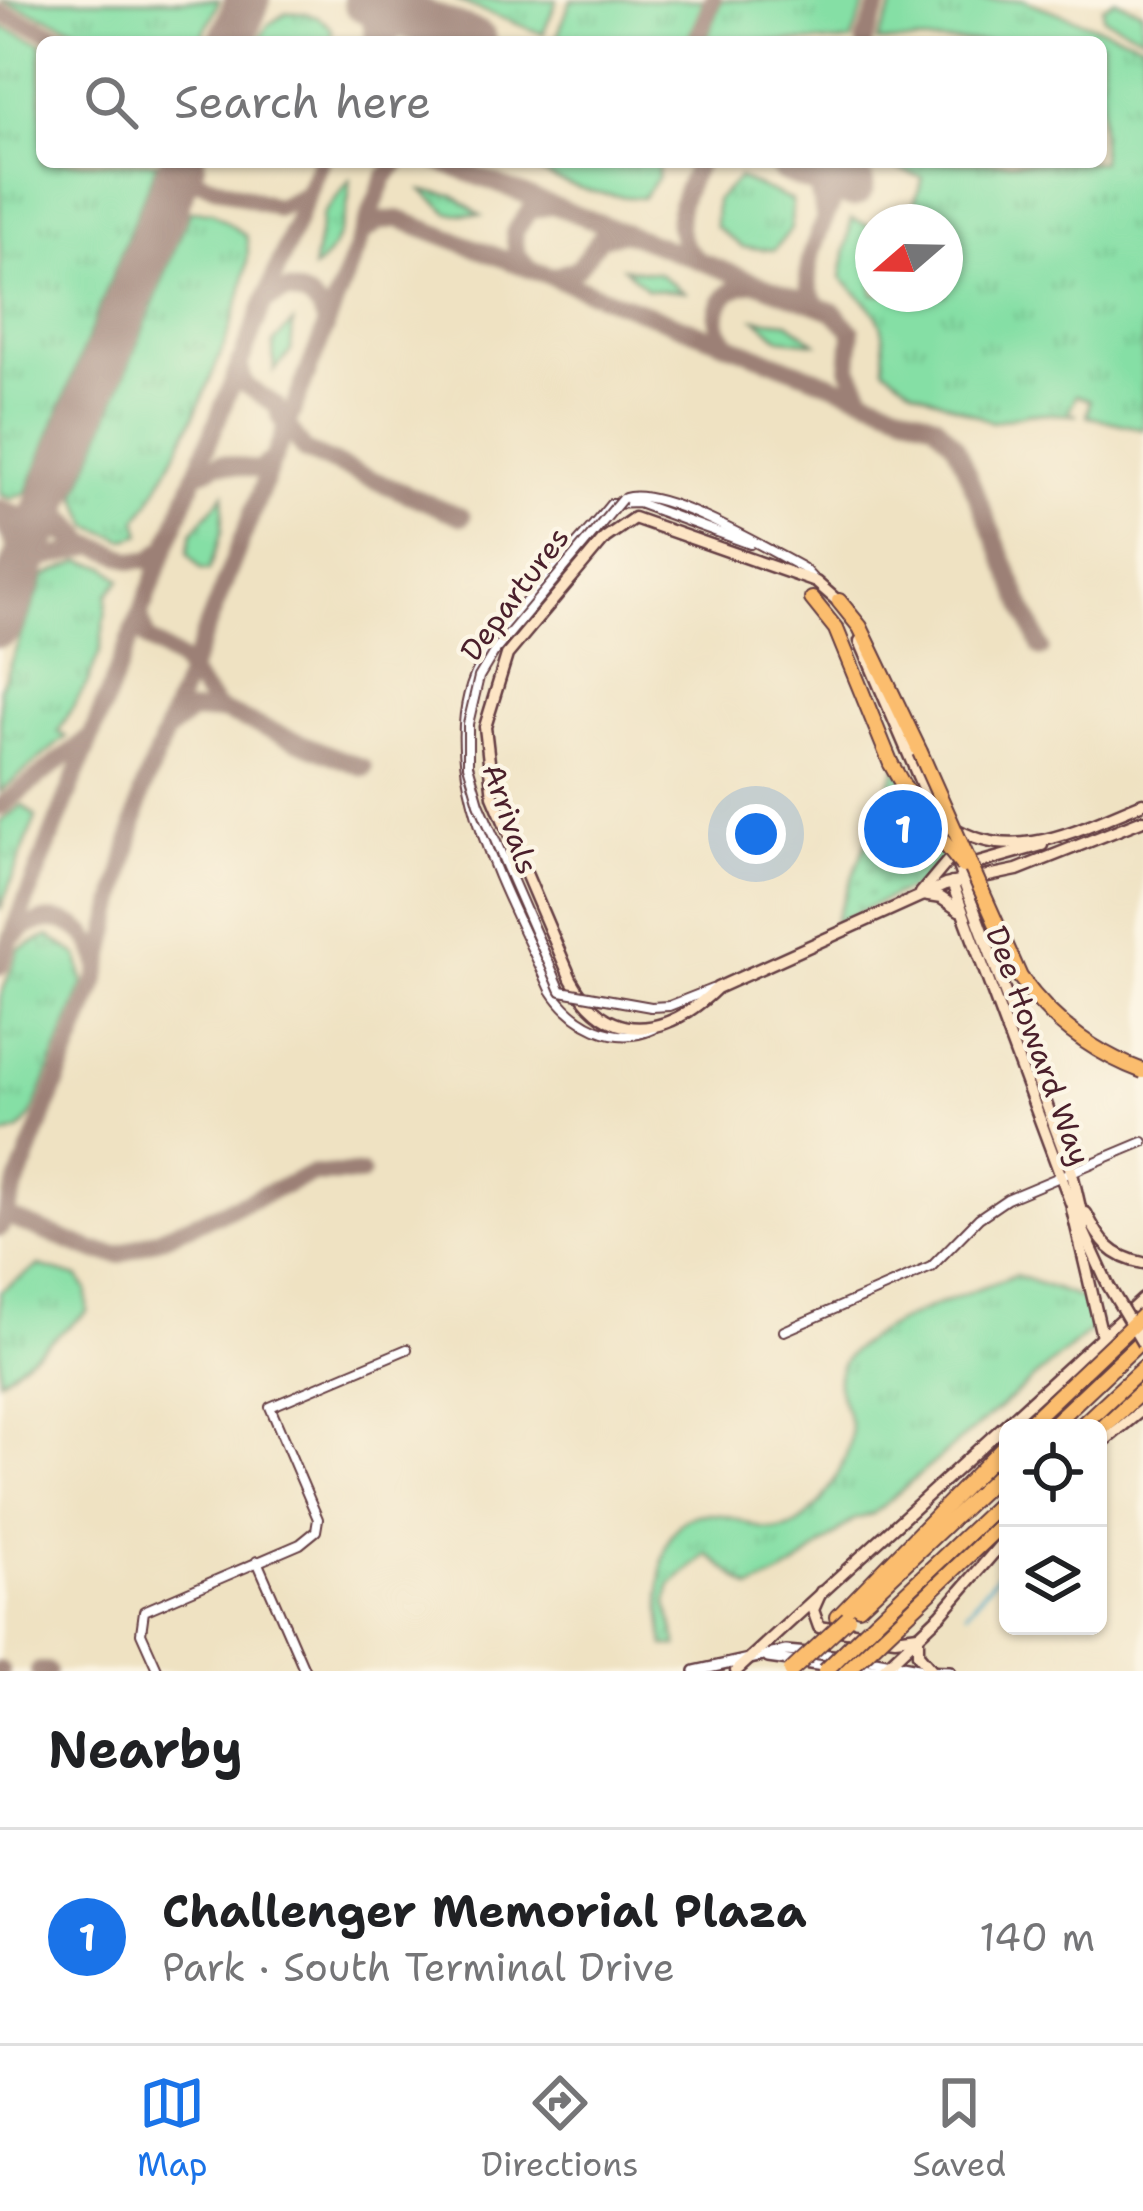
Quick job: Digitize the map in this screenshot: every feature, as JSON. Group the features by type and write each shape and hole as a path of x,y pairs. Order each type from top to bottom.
{"highway":[{"path":"812,599 836,629 891,764 1034,996 1090,1047 1143,1071"},
{"path":"839,601 860,627 920,752 963,879"},
{"path":"1033,1419 1143,1315"},
{"path":"1058,1419 1143,1342"},
{"path":"1089,1419 1143,1368"},
{"path":"1107,1424 1143,1390"},
{"path":"791,1671 942,1505 999,1451"},
{"path":"843,1617 999,1474"},
{"path":"825,1671 999,1505"},
{"path":"876,1622 1000,1527"},
{"path":"847,1671 1002,1527"}],"main road":[{"path":"839,601 816,582 668,526 627,520 604,538 512,650 490,701 485,727 493,796 587,1008 630,1029 664,1023 696,1009 717,988 919,895 1143,803"},
{"name":"Dee Howard Way","path":"839,601 963,879 971,934 1108,1285 1143,1342"},
{"path":"930,808 965,834 999,846 1049,840"},
{"path":"963,879 1007,872 1143,820"},
{"path":"919,895 953,855"},
{"path":"919,895 951,902 970,915 984,891 1007,872"},
{"name":"Dee Howard Way","path":"970,915 1000,979 1020,1050"},
{"path":"971,934 1000,979"},
{"path":"1077,1206 1105,1246 1143,1263"},
{"path":"1077,1206 1076,1243 1102,1317 1102,1338"},
{"path":"736,1671 1143,1299"},
{"path":"1107,1438 1143,1408"},
{"path":"886,1667 999,1545"},
{"path":"823,1589 813,1617 823,1629 895,1638 918,1635"},
{"path":"918,1635 924,1669"}],"street":[{"name":"Departures","path":"717,988 669,1006 651,1007 561,991 548,973 479,803 468,765 468,724 479,677 494,652 622,499 638,494 702,517 750,544"},
{"name":"Arrivals","path":"664,1023 629,1037 611,1035 561,1005 465,777 464,718 480,666 611,504 638,503 750,544"},
{"path":"750,544 803,568 816,582"},
{"path":"465,777 474,739 485,727"},
{"path":"784,1331 931,1267 986,1212 1143,1142"},
{"path":"158,1671 140,1616 151,1606 300,1544 316,1531 318,1519 269,1407 406,1349"},
{"path":"257,1561 305,1671"},
{"path":"695,1671 786,1651 886,1667 949,1671"}],"green space":[{"path":"0,0 219,0 203,36 97,36"},
{"path":"455,0 557,0 543,34"},
{"path":"571,0 704,0 689,36 557,36"},
{"path":"721,0 867,0 853,36 708,36"},
{"path":"896,0 1023,0 1143,43 1143,429 1087,416 1090,400 1076,395 1069,413 1077,415 1031,413 992,422 913,389 884,367 884,336 875,312 963,312 963,204 914,204 923,178 896,168 1107,168 1107,36 880,36"},
{"path":"1115,0 1142,11 1143,36 1104,18 1103,7"},
{"path":"286,13 306,14 322,20 332,29 331,36 262,36"},
{"path":"0,26 36,41 36,168 155,168 27,492 11,499 0,495"},
{"path":"534,168 658,168 658,178 642,198 596,192"},
{"path":"739,178 792,201 791,229 774,250 742,247 715,226 716,200"},
{"path":"350,180 341,230 329,253 313,269 323,214"},
{"path":"423,191 454,195 481,215 449,213"},
{"path":"190,211 212,212 246,236 247,261 210,380 137,520 141,534 125,540 90,526 77,496"},
{"path":"851,219 855,220 855,292 841,278"},
{"path":"624,268 658,273 684,292 647,289"},
{"path":"756,319 788,322 816,343 781,339"},
{"path":"293,323 291,351 274,371 273,343"},
{"path":"224,494 222,532 209,570 201,569 188,553 192,533"},
{"path":"81,561 107,567 121,580 108,594 100,651 88,682 58,732 66,737 0,792 0,689 45,576"},
{"path":"897,766 947,854 928,880 834,923"},
{"path":"22,805 36,817 0,910 0,822"},
{"path":"49,936 78,956 84,983 32,1115 20,1130 0,1137 0,998 19,949"},
{"path":"39,1266 78,1277 87,1290 87,1312 0,1380 0,1291"},
{"path":"1015,1275 1086,1300 1094,1328 873,1514 853,1520 794,1568 751,1589 707,1554 670,1586 667,1603 678,1646 665,1646 662,1566 676,1529 689,1518 708,1514 776,1530 802,1520 828,1491 848,1450 850,1422 838,1388 844,1361 875,1334 898,1322"}],"waterway":[{"path":"967,1612 999,1572"}],"taxiway":[{"path":"356,0 371,19 373,36"},
{"path":"698,36 712,0"},
{"path":"866,36 881,0"},
{"path":"0,13 60,36"},
{"path":"388,36 404,25 437,27"},
{"path":"0,966 318,168"},
{"path":"0,1228 97,980 142,792 385,177 393,168"},
{"path":"455,168 834,312 852,331 849,368 863,394"},
{"path":"695,257 681,235 679,211 696,168"},
{"path":"803,168 817,185 825,219"},
{"path":"171,193 197,180 277,208 303,196"},
{"path":"818,304 810,292 810,261 842,181"},
{"path":"529,269 517,254 514,233 529,211 551,205"},
{"path":"363,233 380,221 399,219 935,423 956,446 1041,648"},
{"path":"552,277 578,268 600,238 625,232"},
{"path":"732,346 719,326 720,306 732,290 755,282"},
{"path":"264,302 287,291 302,295 318,307 326,328"},
{"path":"239,363 245,385 276,405 285,428"},
{"path":"286,423 305,451 462,517"},
{"path":"195,475 220,463 258,470 273,459"},
{"path":"53,491 58,511 82,536"},
{"path":"0,508 132,560 150,560 166,547"},
{"path":"0,515 17,550 15,585"},
{"path":"14,589 43,559 91,547"},
{"path":"140,616 147,639 180,661 217,709 364,768"},
{"path":"168,731 190,712 221,711"},
{"path":"0,807 89,738"},
{"path":"15,936 41,921 68,923 88,939 99,967"},
{"path":"5,1216 94,1251 119,1255 312,1174 361,1174"},
{"path":"39,1671 47,1671"}],"runway":[{"path":"233,36 248,0"},
{"path":"365,0 459,36"},
{"path":"0,625 181,168"},
{"path":"807,168 852,185"}],"place":[{"name":"Challenger Memorial Plaza","path":"903,829"}]}
